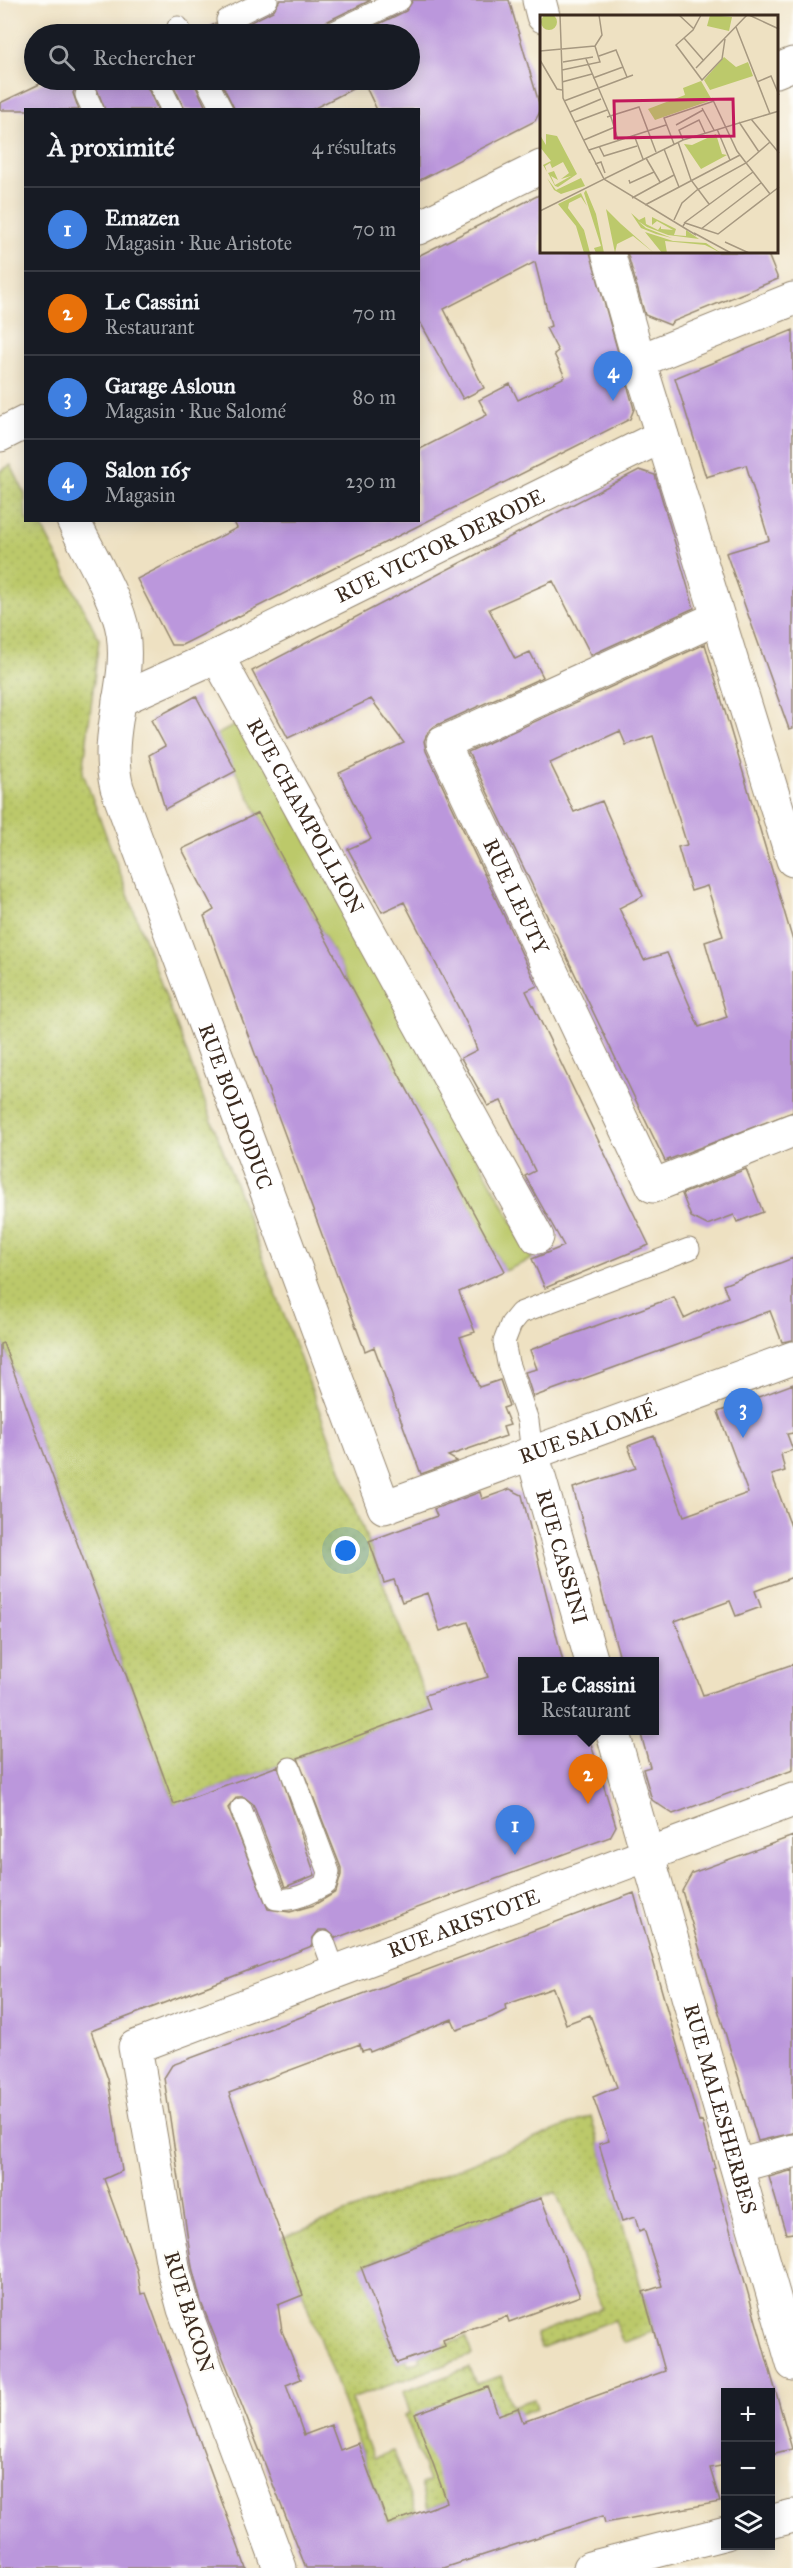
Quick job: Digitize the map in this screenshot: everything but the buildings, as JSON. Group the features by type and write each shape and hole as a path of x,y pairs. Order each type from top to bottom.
{"street":[{"path":"539,0 543,15"},
{"path":"778,71 793,64"},
{"path":"420,227 540,167"},
{"path":"609,254 717,618 793,860"},
{"path":"639,361 793,299"},
{"path":"0,435 24,423"},
{"name":"RUE VICTOR DERODE","path":"217,656 662,436"},
{"path":"74,522 119,616 124,655 119,700"},
{"name":"RUE LEUTY","path":"717,618 443,743 653,1186 793,1130"},
{"path":"119,700 217,656"},
{"name":"RUE CHAMPOLLION","path":"217,656 537,1237"},
{"name":"RUE BOLDODUC","path":"119,700 111,753 117,788 384,1507"},
{"name":"RUE SALOMÉ","path":"384,1507 793,1358"},
{"name":"RUE CASSINI","path":"532,1453 591,1657"},
{"path":"613,1735 648,1855"},
{"name":"RUE ARISTOTE","path":"135,2047 329,1957 648,1855 793,1800"},
{"name":"RUE MALESHERBES","path":"648,1855 793,2364"},
{"name":"RUE BACON","path":"135,2047 174,2272 184,2309 280,2568"},
{"path":"737,2166 793,2151"},
{"path":"775,2521 793,2516"},
{"path":"590,2568 721,2534"}],"lane":[{"path":"227,20 267,0"},
{"path":"351,24 400,0"},
{"path":"162,90 171,108"},
{"path":"211,90 221,108"},
{"path":"532,1453 528,1421 508,1363 504,1342 511,1324 520,1313 689,1249"},
{"path":"241,1809 276,1899 310,1900 326,1884 328,1872 290,1768"}],"green space":[{"path":"11,465 24,492 24,522 40,522 99,639 83,773 430,1709 196,1796 191,1848 0,1335 0,471"},
{"path":"243,721 532,1259 505,1271 216,735"},
{"path":"591,2116 654,2331 623,2343 614,2320 541,2348 536,2334 602,2308 556,2192 362,2266 397,2363 406,2360 408,2365 421,2361 419,2355 466,2337 472,2355 351,2399 373,2458 393,2451 416,2513 388,2523 282,2238"},
{"path":"469,2368 476,2384 501,2376 512,2406 534,2399 537,2408 520,2414 517,2408 498,2415 489,2487 428,2509 420,2485 429,2482 405,2415 410,2413 403,2392"}],"place":[{"name":"Salon 165","path":"613,401"},
{"name":"Garage Asloun","path":"743,1438"},
{"name":"Le Cassini","path":"588,1804"},
{"name":"Emazen","path":"515,1855"}]}
